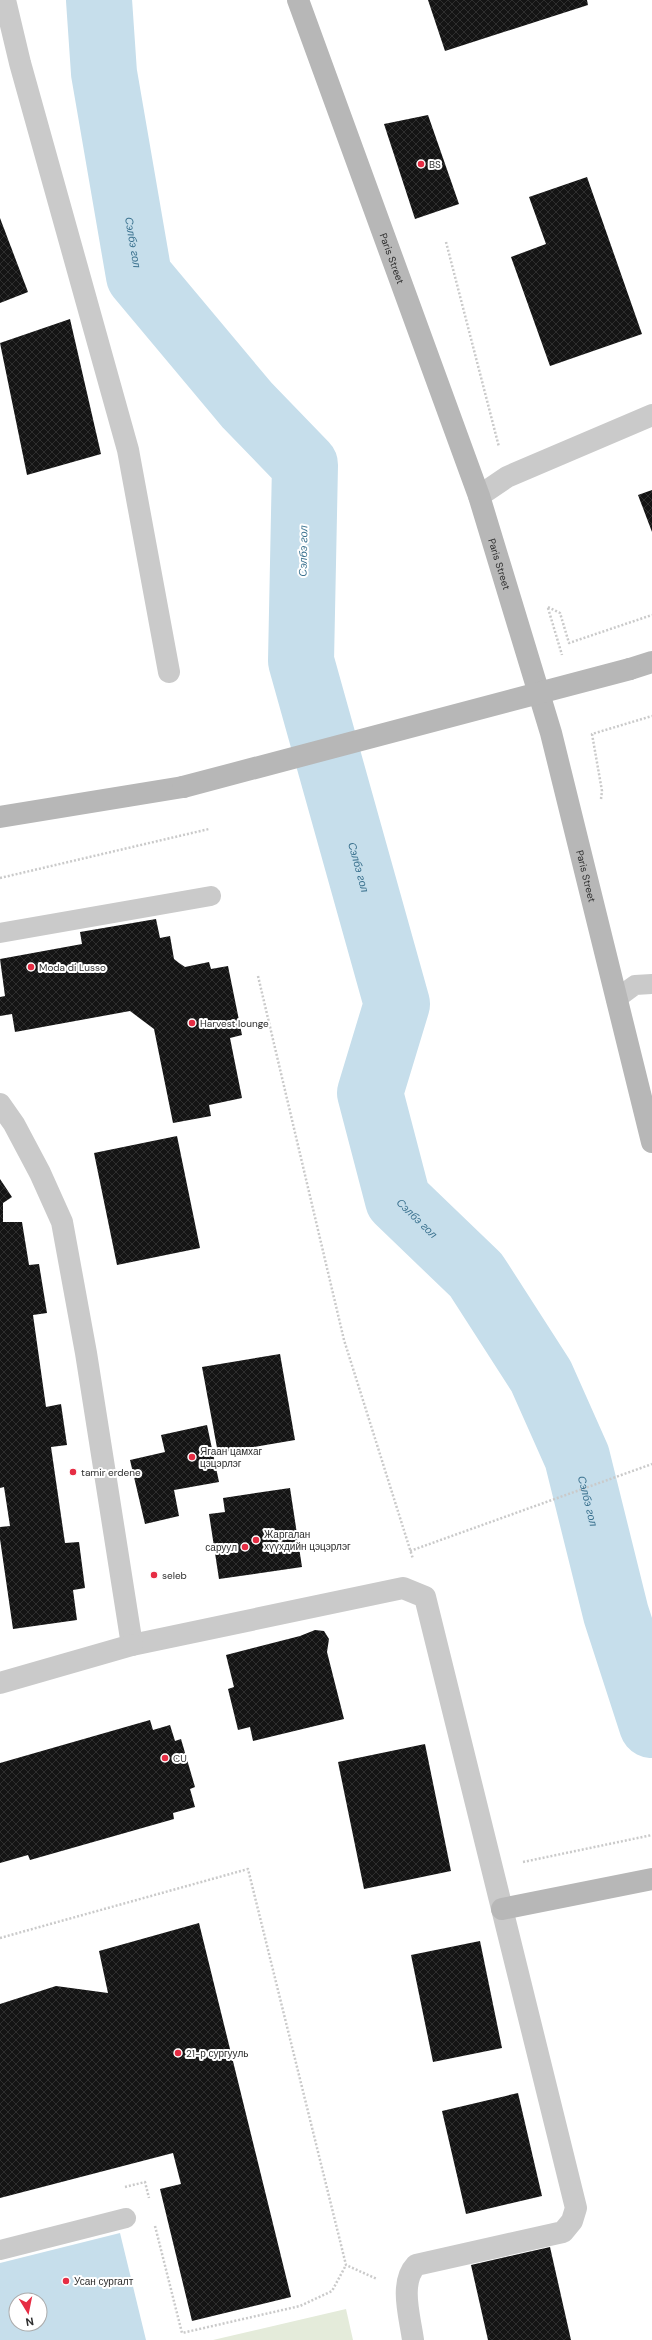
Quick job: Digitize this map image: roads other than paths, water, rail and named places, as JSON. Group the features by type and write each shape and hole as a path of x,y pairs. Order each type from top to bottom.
{"street":[{"path":"5,0 20,63 128,450 169,672"},
{"name":"Paris Street","path":"298,0 479,496 551,733 652,1142"},
{"path":"479,496 507,477 652,415"},
{"path":"0,817 183,787 652,662"},
{"path":"0,1104 14,1124 40,1173 62,1222 86,1354 132,1645"},
{"path":"0,1682 132,1645 403,1588 425,1597 576,2208 572,2221 563,2232 416,2264 410,2271 406,2292 413,2340"},
{"path":"502,1909 652,1879"}],"lane":[{"path":"0,933 211,896"},
{"path":"616,999 635,985 652,984"},
{"path":"0,2250 126,2218"}],"water":[{"name":"Усан сургалт","path":"120,2233 146,2340 0,2340 0,2263"}],"waterway":[{"name":"Сэлбэ гол","path":"99,0 104,73 139,276 247,405 305,465 301,661 397,1004 370,1093 398,1200 476,1275 541,1376 577,1457 616,1614 652,1725"}],"place":[{"name":"BS","path":"421,164"},
{"name":"Moda di Lusso","path":"31,967"},
{"name":"Harvest lounge","path":"192,1023"},
{"name":"Ягаан цамхаг цэцэрлэг","path":"192,1457"},
{"name":"tamir erdene","path":"73,1472"},
{"name":"Жаргалан хүүхдийн цэцэрлэг","path":"256,1540"},
{"name":"саруул","path":"245,1547"},
{"name":"seleb","path":"154,1575"},
{"name":"CU","path":"165,1758"},
{"name":"21-р сургууль","path":"178,2053"},
{"name":"Усан сургалт","path":"66,2281"}]}
